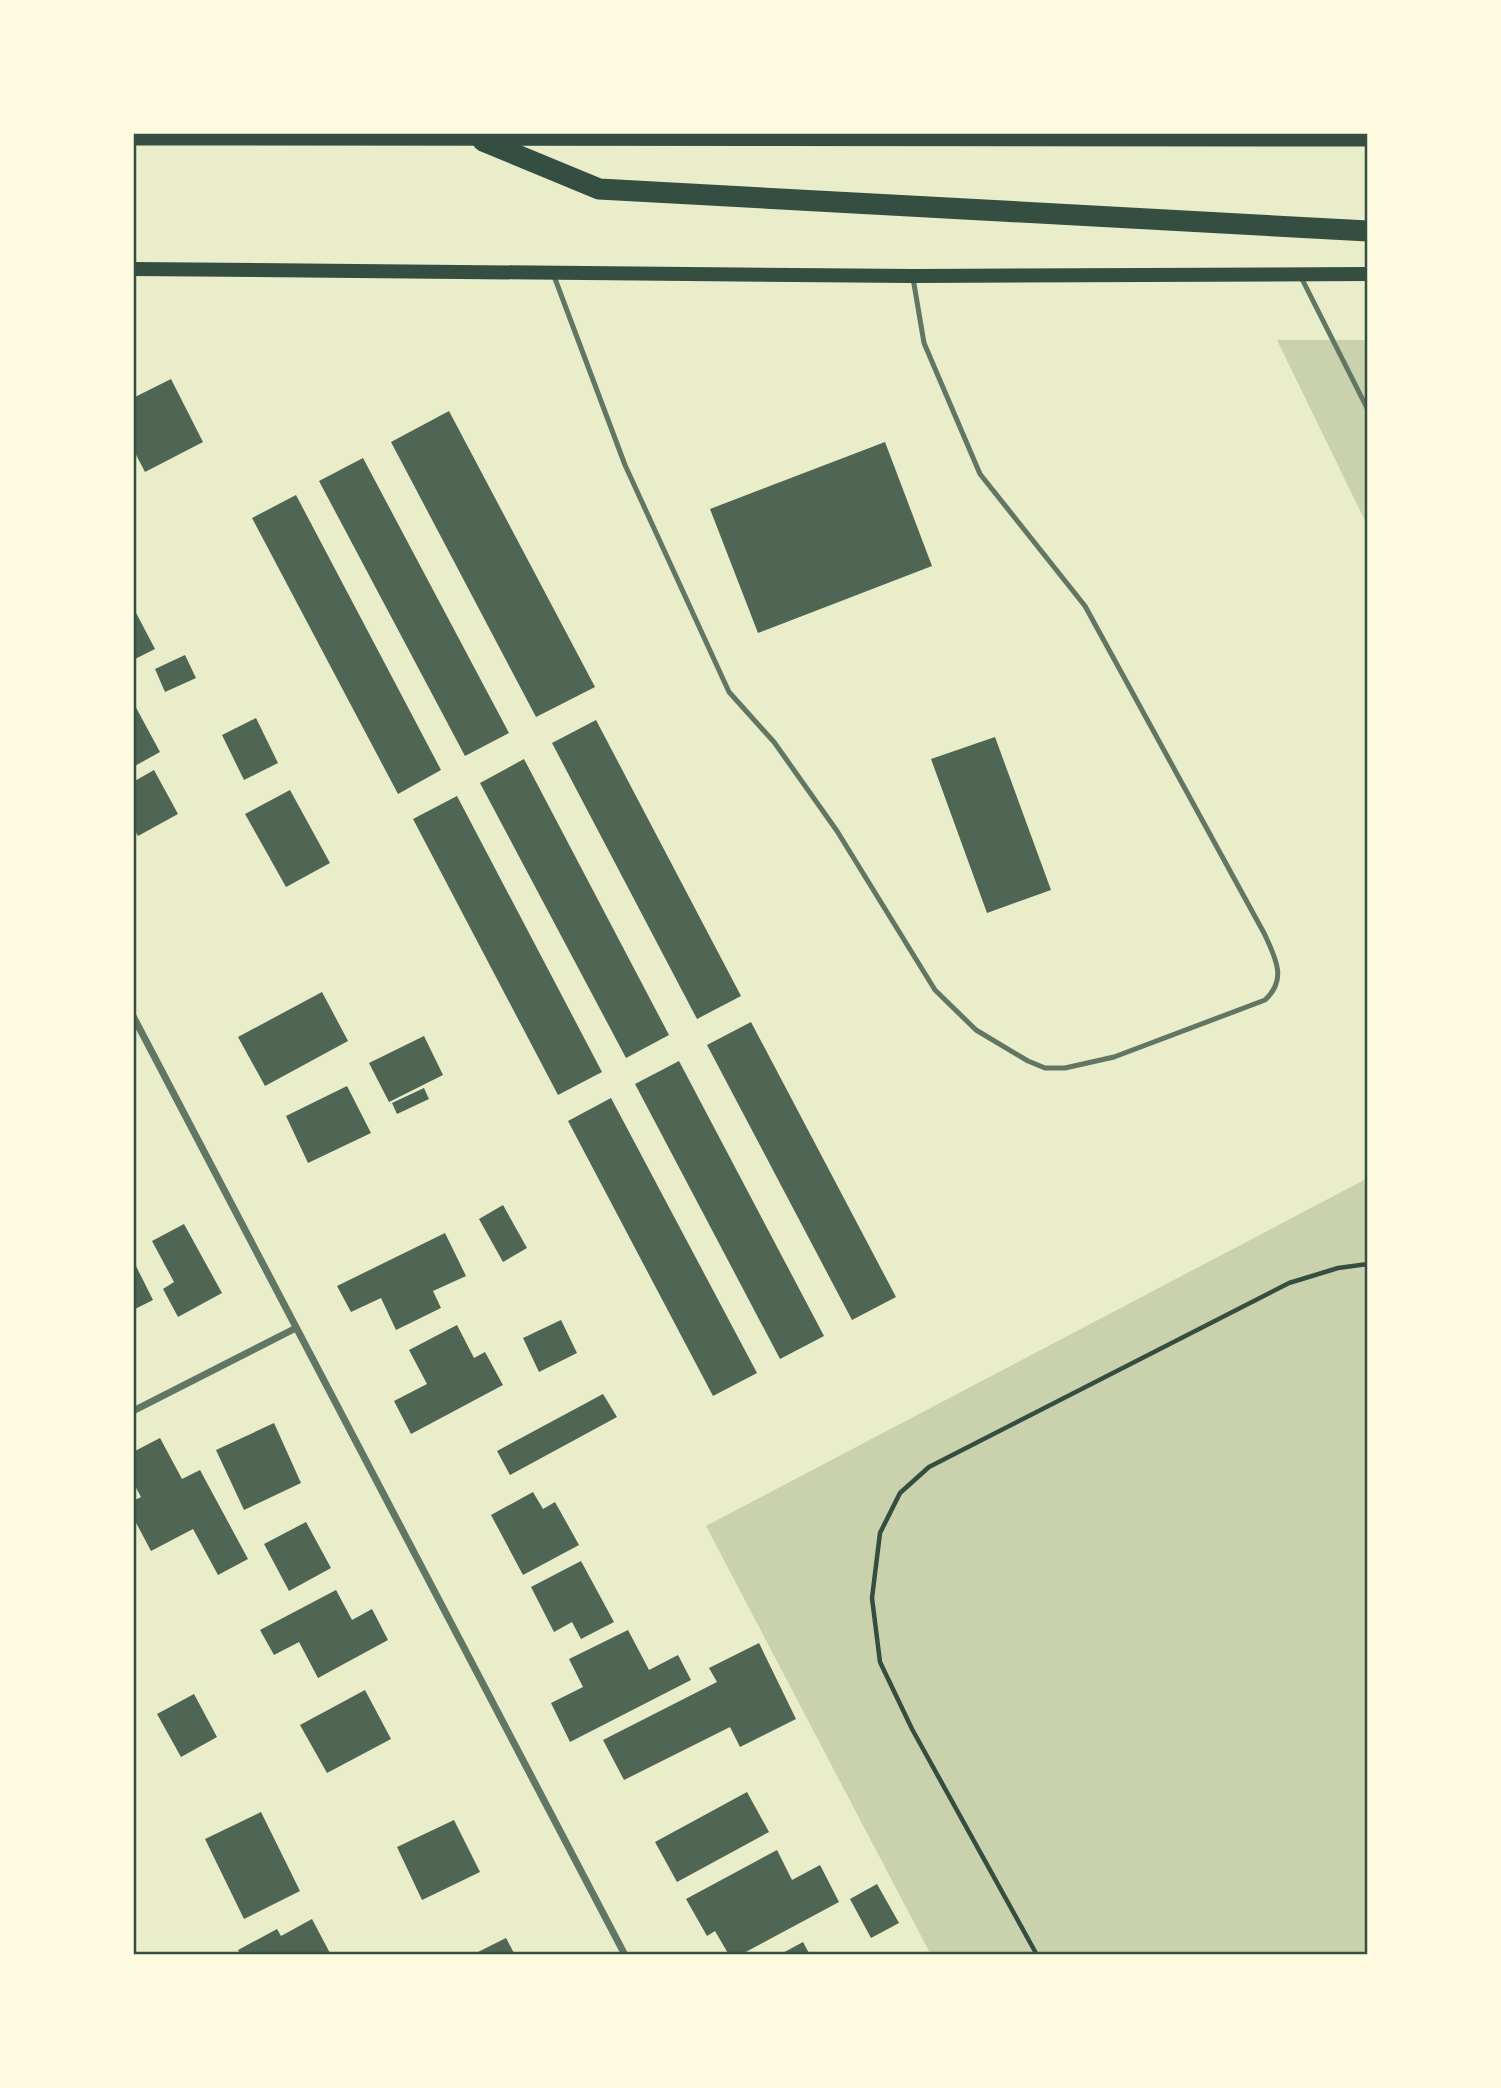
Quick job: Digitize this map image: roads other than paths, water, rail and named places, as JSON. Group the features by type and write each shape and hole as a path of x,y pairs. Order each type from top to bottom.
{"highway":[{"path":"133,135 1368,136"},
{"path":"472,137 599,189 1368,231"}],"main road":[{"path":"133,269 913,276 1368,274"}],"street":[{"path":"133,1016 625,1955"},
{"path":"133,1411 296,1328"}],"lane":[{"path":"553,273 625,465 729,692 774,742 837,831 935,990 976,1030 1028,1061 1045,1068 1065,1068 1114,1057 1265,1000 1273,993 1278,980 1278,968 1264,933 1085,607 980,474 924,343 913,276"},
{"path":"1300,275 1368,410"}]}
